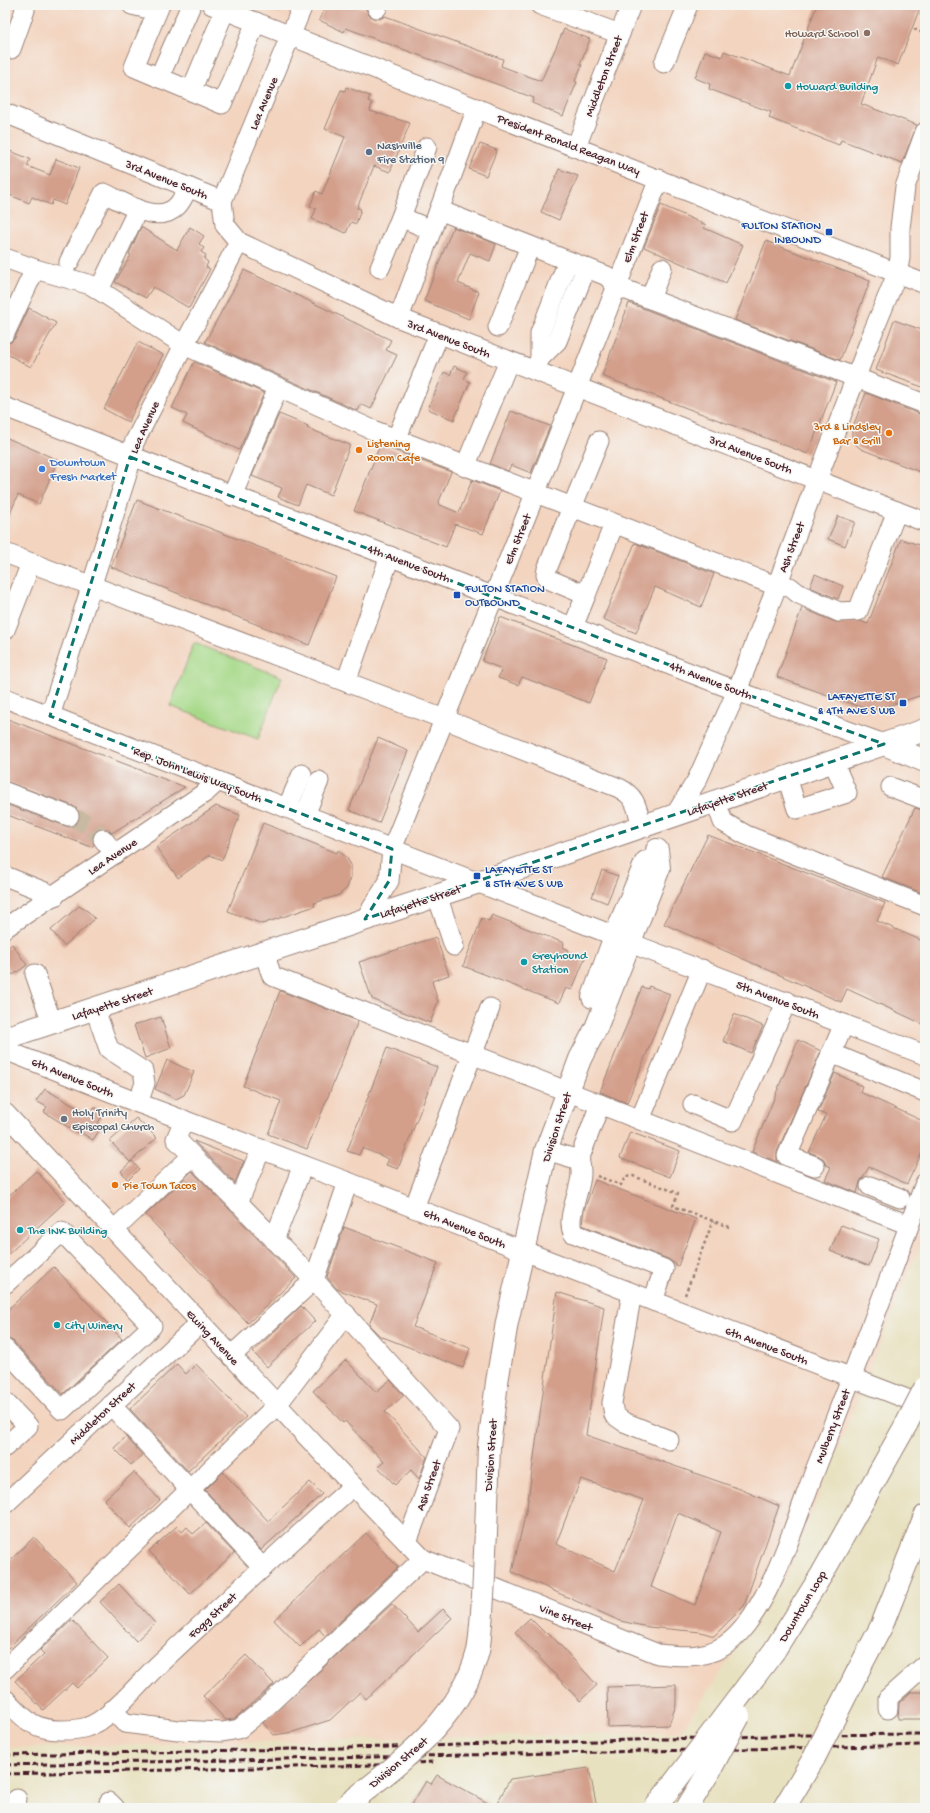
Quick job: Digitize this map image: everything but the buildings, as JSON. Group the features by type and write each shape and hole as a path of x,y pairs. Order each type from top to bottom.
{"main road":[{"name":"Lafayette Street","path":"5,1038 716,802 925,730"},
{"name":"4th Avenue South","path":"884,744 925,761"},
{"name":"Division Street","path":"345,1806 394,1767 436,1730 452,1708 466,1681 478,1651 482,1608 493,1414 507,1322 546,1150 580,1059 596,1028 623,939 659,868 658,850 675,815"},
{"name":"Downtown Loop","path":"655,1808 774,1652 822,1574 907,1423 925,1388"},
{"path":"784,1808 814,1758 882,1625 925,1516"},
{"path":"687,1808 710,1770 774,1652"},
{"path":"797,1808 814,1758"}],"street":[{"path":"10,49 25,10 24,5"},
{"path":"132,5 158,8 134,67 222,104 256,22"},
{"path":"159,78 191,5"},
{"name":"Lea Avenue","path":"222,201 303,5"},
{"path":"540,5 620,34"},
{"name":"Middleton Street","path":"576,147 631,5"},
{"path":"664,63 688,5"},
{"path":"191,91 219,7"},
{"name":"President Ronald Reagan Way","path":"219,7 925,284"},
{"path":"399,318 477,108"},
{"name":"3rd Avenue South","path":"5,113 222,201 225,225 239,242 399,318 509,361 537,365 577,387 818,479 925,522"},
{"name":"Ash Street","path":"675,815 697,780 736,691 897,274 900,258 900,228 905,187 925,132"},
{"path":"380,268 427,147"},
{"name":"Elm Street","path":"365,919 389,881 392,849 535,494 659,179"},
{"path":"69,262 104,193 138,209 152,213 168,212 181,202 188,187"},
{"path":"99,290 138,209"},
{"path":"439,210 607,276 616,286 925,404"},
{"path":"401,216 432,230"},
{"name":"Lea Avenue","path":"50,716 128,470 134,443 239,242"},
{"path":"498,327 530,246"},
{"path":"5,258 35,269 91,285 184,345 396,440 776,586 790,587 799,594 840,612 858,611 897,511"},
{"path":"537,365 540,333 568,261"},
{"path":"537,365 557,341 586,268"},
{"path":"650,299 662,268"},
{"path":"5,333 35,269"},
{"path":"396,440 440,334"},
{"path":"465,467 509,361"},
{"path":"232,496 278,388"},
{"name":"4th Avenue South","path":"5,407 130,457 494,596 736,691 884,744"},
{"path":"586,595 548,579 546,574 570,508 598,441"},
{"path":"573,627 614,524"},
{"path":"5,553 444,719 627,792 634,798 642,826"},
{"path":"346,682 390,556"},
{"path":"5,630 31,563"},
{"name":"Rep. John Lewis Way South","path":"5,698 392,849"},
{"path":"787,777 797,809 847,793 833,761"},
{"path":"287,808 302,774"},
{"name":"Lea Avenue","path":"5,928 55,896 206,792 218,781"},
{"path":"305,815 319,781"},
{"path":"891,787 925,800"},
{"path":"5,792 69,816"},
{"path":"716,802 723,822 746,835 925,906"},
{"path":"103,839 115,854"},
{"name":"5th Avenue South","path":"392,849 477,882 508,896 787,1001 925,1055"},
{"path":"5,876 55,896"},
{"path":"437,895 454,946"},
{"path":"264,953 272,976 909,1225"},
{"path":"640,1120 702,970"},
{"path":"35,974 52,1023"},
{"path":"693,1104 733,1121 787,1001"},
{"path":"414,1208 490,1008"},
{"path":"95,1009 109,1049 143,1071 145,1083 138,1103"},
{"path":"815,1166 787,1156 844,1024"},
{"name":"6th Avenue South","path":"5,1050 138,1103 348,1182 925,1406"},
{"path":"831,1053 925,1092"},
{"path":"600,1104 581,1165 571,1224 573,1233 664,1269 653,1301"},
{"path":"5,1670 277,1405 346,1314 176,1139 184,1120"},
{"name":"Ewing Avenue","path":"9,1124 114,1230 352,1486 424,1559"},
{"path":"238,1203 260,1149"},
{"path":"546,1150 581,1165"},
{"path":"114,1230 192,1156"},
{"path":"274,1240 302,1165"},
{"path":"231,1356 314,1280 348,1182"},
{"name":"Mulberry Street","path":"712,1652 731,1640 749,1622 773,1579 852,1378 925,1183"},
{"path":"876,1212 885,1192"},
{"path":"5,1284 62,1232 152,1326 62,1410 5,1349"},
{"path":"632,1292 612,1403 614,1415 624,1422 669,1440"},
{"name":"Ash Street","path":"346,1314 449,1429 407,1542"},
{"name":"Middleton Street","path":"5,1504 200,1323"},
{"path":"5,1402 28,1426 5,1447"},
{"path":"110,1405 263,1568"},
{"name":"Fogg Street","path":"5,1699 23,1717 36,1726 46,1730 65,1730 90,1726 112,1710 352,1486"},
{"path":"112,1710 125,1724 178,1730 222,1732 239,1729 268,1705 424,1559"},
{"name":"Vine Street","path":"424,1559 658,1654 689,1657 712,1652"},
{"path":"888,1709 888,1698 925,1665"}],"path":[{"path":"920,14 925,16"},
{"path":"914,29 925,34"},
{"path":"581,1165 621,1185 625,1177 633,1176 678,1193 673,1206 732,1228"},
{"path":"684,1298 713,1221"}],"highlighted area":[{"path":"130,457 737,691 884,744 365,919 389,881 392,849 50,716"}],"shaded area":[{"path":"5,5 925,5 925,1232 787,1575 680,1732 5,1748"}],"green space":[{"path":"262,5 282,5 279,12"},
{"path":"194,643 282,677 258,739 170,706"}],"tunnel":[{"path":"69,816 90,825 103,839"}],"railway":[{"path":"5,1755 390,1747 803,1735 925,1734"},
{"path":"5,1765 925,1745"},
{"path":"5,1774 376,1765 433,1762"}],"place":[{"name":"Howard School","path":"867,33"},
{"name":"Howard Building","path":"788,86"},
{"name":"Nashville Fire Station 9","path":"369,152"},
{"name":"FULTON STATION INBOUND","path":"829,232"},
{"name":"3rd & Lindsley Bar & Grill","path":"889,433"},
{"name":"Listening Room Cafe","path":"359,450"},
{"name":"Downtown Fresh Market","path":"42,469"},
{"name":"FULTON STATION OUTBOUND","path":"457,595"},
{"name":"LAFAYETTE ST & 4TH AVE S WB","path":"903,703"},
{"name":"LAFAYETTE ST & 5TH AVE S WB","path":"477,876"},
{"name":"Greyhound Station","path":"524,962"},
{"name":"Holy Trinity Episcopal Church","path":"64,1119"},
{"name":"Pie Town Tacos","path":"115,1185"},
{"name":"The INK Building","path":"20,1230"},
{"name":"City Winery","path":"57,1325"}]}
